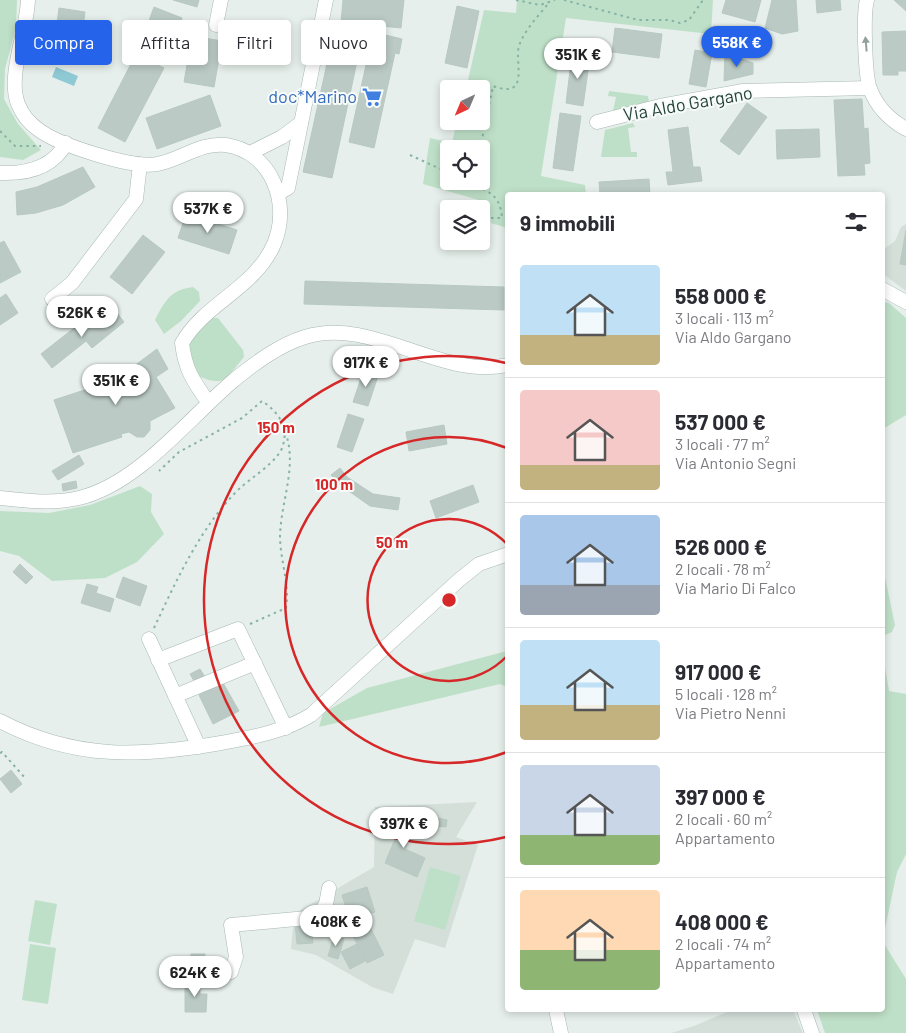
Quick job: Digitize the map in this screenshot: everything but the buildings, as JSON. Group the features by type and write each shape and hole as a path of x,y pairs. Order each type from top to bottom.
{"street":[{"path":"28,0 26,26 15,75 16,97 22,111 31,123 44,133 66,143 125,162 140,164 159,164 206,146 226,145 250,153 270,174 279,193 280,216 274,244 260,268 197,323 182,343 184,362 193,380 208,402"},
{"path":"216,25 221,0"},
{"path":"279,193 288,188 326,0"},
{"path":"867,0 865,24 870,88 882,110 906,130"},
{"name":"Via Aldo Gargano","path":"597,122 660,106 744,91 870,88"},
{"path":"250,153 278,139 301,123"},
{"path":"278,139 290,141 295,148"},
{"path":"0,173 16,173 38,168 61,154 66,143"},
{"path":"52,299 72,283 136,200 140,164"},
{"path":"885,291 906,302"},
{"path":"0,498 32,501 67,500 109,487 133,472 208,402 246,370 286,344 306,336 330,332 365,337 457,364 479,368 505,365"},
{"path":"0,721 38,739 87,751 130,754 199,747 267,735 311,715 479,564 505,555"},
{"path":"158,660 238,629 286,728"},
{"path":"149,639 199,747"},
{"path":"175,696 255,662"},
{"path":"202,974 216,976 231,972 236,957 231,925 318,917 326,904 326,893 329,888"},
{"path":"556,1012 558,1030"},
{"path":"805,1012 812,1033"}],"path":[{"path":"516,0 533,4 548,4"},
{"path":"482,140 493,86 501,89 510,88 516,84 520,74 517,55 520,43 530,26 548,4 555,0"},
{"path":"564,0 638,20 680,23 689,20 703,0"},
{"path":"0,131 15,146 28,148 66,143"},
{"path":"410,155 440,169"},
{"path":"484,190 495,196 501,207 502,218 490,218"},
{"path":"159,471 179,452 236,422 262,401 274,409 285,430 291,447 290,470 286,483 287,497 280,536 288,595 286,608 238,629"},
{"path":"149,639 174,586 218,512 283,447 285,430"},
{"path":"0,753 2,752 26,779"}],"shaded area":[{"path":"906,224 906,291 885,275 885,248 895,241 901,227"},
{"path":"477,802 456,837 478,845 445,948 415,939 393,994 372,987 316,955 291,949 294,914 374,867 375,807"},
{"path":"727,1012 794,1012 803,1033 671,1033"}],"green space":[{"path":"0,0 17,0 15,31 5,69 4,99 18,124 41,150 23,160 0,157"},
{"path":"517,0 713,0 711,34 566,18 541,176 585,185 586,192 505,192 505,227 491,223 490,200 479,200 444,190 490,190 490,140 453,140 455,130 490,130 490,80 468,80 484,10 516,13"},
{"path":"609,91 648,96 649,102 613,111 616,97 608,96"},
{"path":"633,123 635,127 628,128 631,152 637,152 637,157 601,157 605,130"},
{"path":"430,138 440,140 440,189 423,184"},
{"path":"193,287 199,292 200,301 181,321 164,334 155,320 162,307 174,294 185,288"},
{"path":"885,302 889,303 906,318 906,415 885,428"},
{"path":"210,318 218,318 243,350 244,357 225,379 220,381 198,376 190,356 189,344 191,339"},
{"path":"140,486 152,494 151,512 164,534 137,562 105,578 52,581 19,556 0,551 0,511 49,513 90,505"},
{"path":"885,577 895,625 892,632 885,635"},
{"path":"505,652 505,686 500,684 319,727 323,713 367,688"},
{"path":"885,668 889,691 906,694 906,854 897,872 885,929"},
{"path":"430,867 461,876 445,930 414,921"},
{"path":"35,900 57,904 50,945 28,941"},
{"path":"30,944 56,948 48,1004 22,1000"},
{"path":"885,945 906,979 906,1033 825,1033 818,1012 885,1012"}],"water":[{"path":"56,67 78,76 74,86 52,77"}],"place":[{"name":"doc*Marino","path":"372,97"}]}
